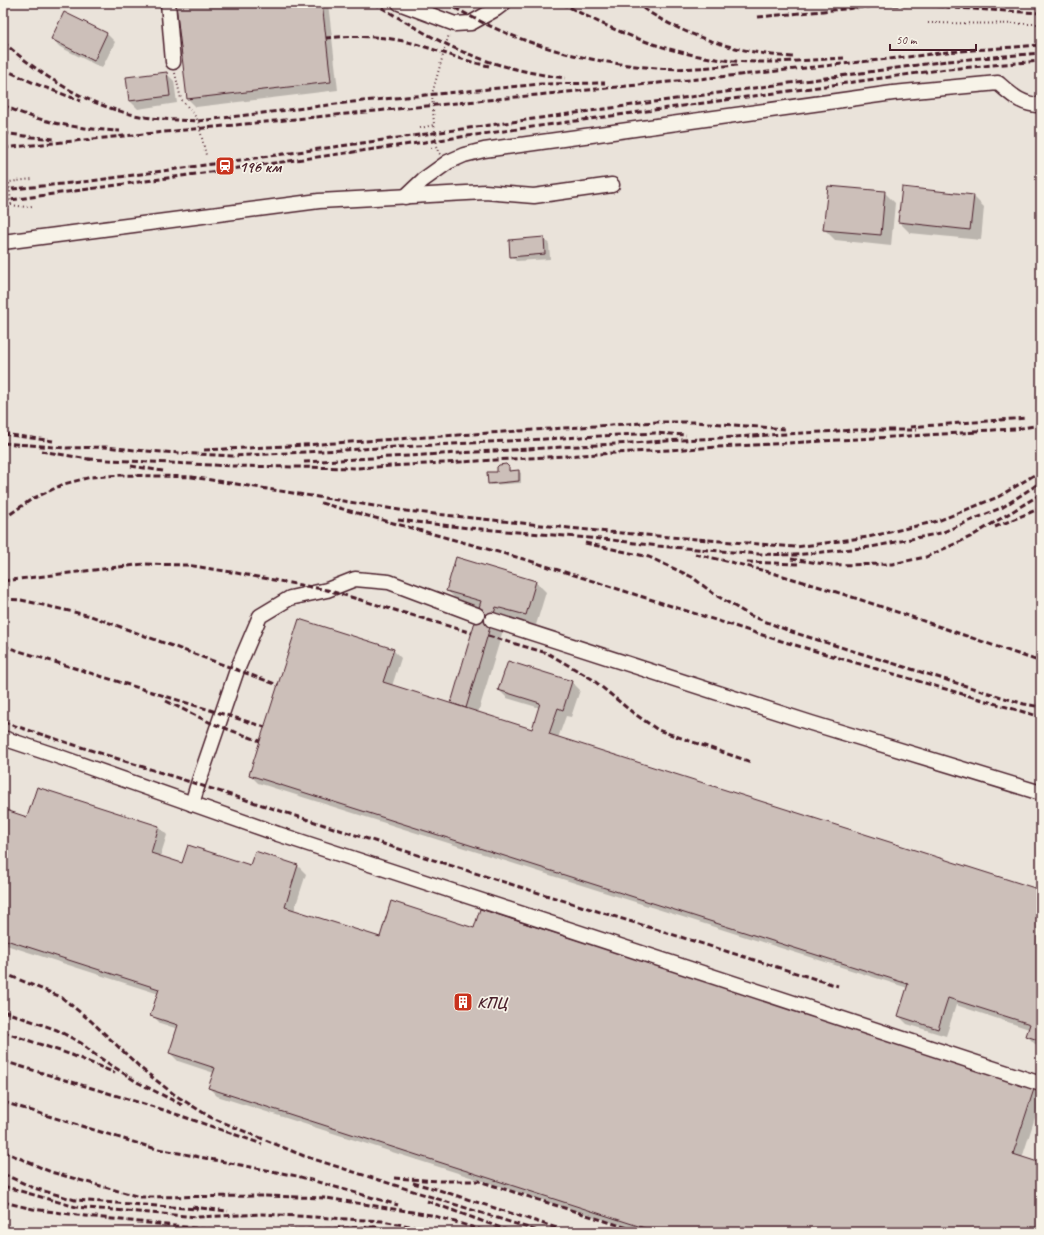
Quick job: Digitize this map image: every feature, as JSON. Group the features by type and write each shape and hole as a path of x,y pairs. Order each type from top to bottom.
{"lane":[{"path":"168,3 173,62"},
{"path":"399,3 456,24 471,23 504,3"},
{"path":"405,196 423,180 448,162 464,155 484,150 893,93 998,83 1019,101 1034,105 1041,105"},
{"path":"3,242 319,201 485,192 534,196 612,185"},
{"path":"192,804 237,670 260,616 290,598 327,590 355,579 390,582 477,615"},
{"path":"492,620 811,723 1041,793"},
{"path":"3,738 300,842 1041,1084"}],"path":[{"path":"448,162 438,152 434,125 432,94 451,22"},
{"path":"928,23 1041,24"},
{"path":"173,62 181,99 198,121 206,155"},
{"path":"420,128 434,125"},
{"path":"431,148 437,147"},
{"path":"11,205 8,182 32,179"},
{"path":"11,205 26,207 32,206"},
{"path":"3,213 11,205"}],"shaded area":[{"path":"3,3 1041,3 1041,1232 3,1232"}],"building":[{"path":"189,3 322,3 331,82 187,99 176,5"},
{"path":"64,12 107,33 94,61 51,39"},
{"path":"167,72 170,96 129,101 126,77"},
{"path":"828,186 885,191 881,235 823,230"},
{"path":"902,187 974,195 970,230 898,222"},
{"path":"544,237 545,254 510,257 509,240"},
{"path":"506,464 509,467 509,471 519,470 519,481 488,484 487,472 497,472 497,467 499,465"},
{"path":"456,557 536,581 526,615 496,607 466,708 451,703 481,601 446,591"},
{"path":"299,619 394,649 383,682 532,729 540,703 498,690 508,661 572,681 563,710 558,708 549,734 1041,890 1041,1041 1026,1036 1030,1024 948,998 938,1029 898,1016 908,984 249,775"},
{"name":"КПЦ","path":"37,787 159,826 151,853 182,863 188,845 250,865 255,851 298,865 285,907 380,937 391,901 474,928 480,909 1035,1086 1013,1154 1041,1163 1041,1232 657,1232 208,1088 215,1068 169,1053 178,1025 150,1016 159,989 3,939 3,809 27,817"},
{"path":"3,1226 21,1232 3,1232"}],"railway":[{"path":"374,3 431,36 478,58 515,69 565,78"},
{"path":"447,3 471,17 497,29 522,39 576,56 630,65 668,69 737,65"},
{"path":"562,3 624,33 689,54 748,62 844,58"},
{"path":"636,3 671,25 711,41 753,52 794,57"},
{"path":"758,17 887,5 924,5 961,8"},
{"path":"955,8 1041,13"},
{"path":"326,38 369,37 391,39 412,43 489,66"},
{"path":"3,42 35,68 69,90 87,99 125,113 165,119 198,121 353,102 541,84 605,83"},
{"path":"3,148 759,73 947,52 1041,45"},
{"path":"3,190 91,181 947,61 1041,53"},
{"path":"3,201 947,69 1041,61"},
{"path":"3,69 36,84 81,101"},
{"path":"3,105 45,121 75,127 120,131"},
{"path":"3,133 55,139"},
{"path":"910,427 1026,418"},
{"path":"204,450 289,446 657,422 696,422 785,429"},
{"path":"973,431 1015,429 1041,425"},
{"path":"304,462 855,430 917,430"},
{"path":"88,459 232,466 357,468 978,432"},
{"path":"3,443 67,448 105,447 232,456 655,433 686,435"},
{"path":"3,434 53,441"},
{"path":"41,451 94,460"},
{"path":"131,466 163,471"},
{"path":"3,519 32,499 64,484 91,477 122,475 192,477 406,511 608,532 796,547 868,537 938,521 998,497 1041,471"},
{"path":"398,520 469,528 612,540 658,546 759,554 795,555 871,547 941,533 1003,507 1041,482"},
{"path":"791,559 832,565 892,564 926,557 972,536 1041,494"},
{"path":"321,503 527,560 778,640 1041,717"},
{"path":"995,527 1041,508"},
{"path":"585,543 649,557 692,577 714,594 749,615 792,632 1024,704 1041,707"},
{"path":"695,554 739,564 826,589 913,617 1041,662"},
{"path":"747,562 798,564"},
{"path":"3,581 144,564 187,565 327,590 472,633"},
{"path":"3,599 21,600 91,616 278,685"},
{"path":"488,636 547,653 592,679 632,712 658,730 751,762"},
{"path":"3,646 265,727"},
{"path":"166,701 211,723 260,741"},
{"path":"3,722 446,864 838,986"},
{"path":"3,973 61,997 91,1021 143,1070 175,1095 210,1117 304,1156 541,1232"},
{"path":"3,1011 57,1030 81,1043 94,1054 137,1082 182,1105"},
{"path":"3,1032 72,1055 115,1073"},
{"path":"3,1061 167,1111 262,1144"},
{"path":"3,1102 153,1148 297,1176 398,1205"},
{"path":"3,1151 51,1172 140,1197 266,1196 326,1198 431,1215 489,1232"},
{"path":"3,1174 34,1188 75,1200 198,1209"},
{"path":"394,1178 439,1181 479,1181 640,1232"},
{"path":"413,1183 569,1232"},
{"path":"3,1186 76,1207 198,1217 262,1214 382,1221 442,1232"},
{"path":"427,1201 512,1232"},
{"path":"3,1202 33,1209 77,1215 202,1229 266,1231 378,1227"},
{"path":"192,1207 228,1211"},
{"path":"373,1227 405,1232"}],"place":[{"name":"196 км","path":"225,166"},
{"name":"КПЦ","path":"463,1002"}]}
